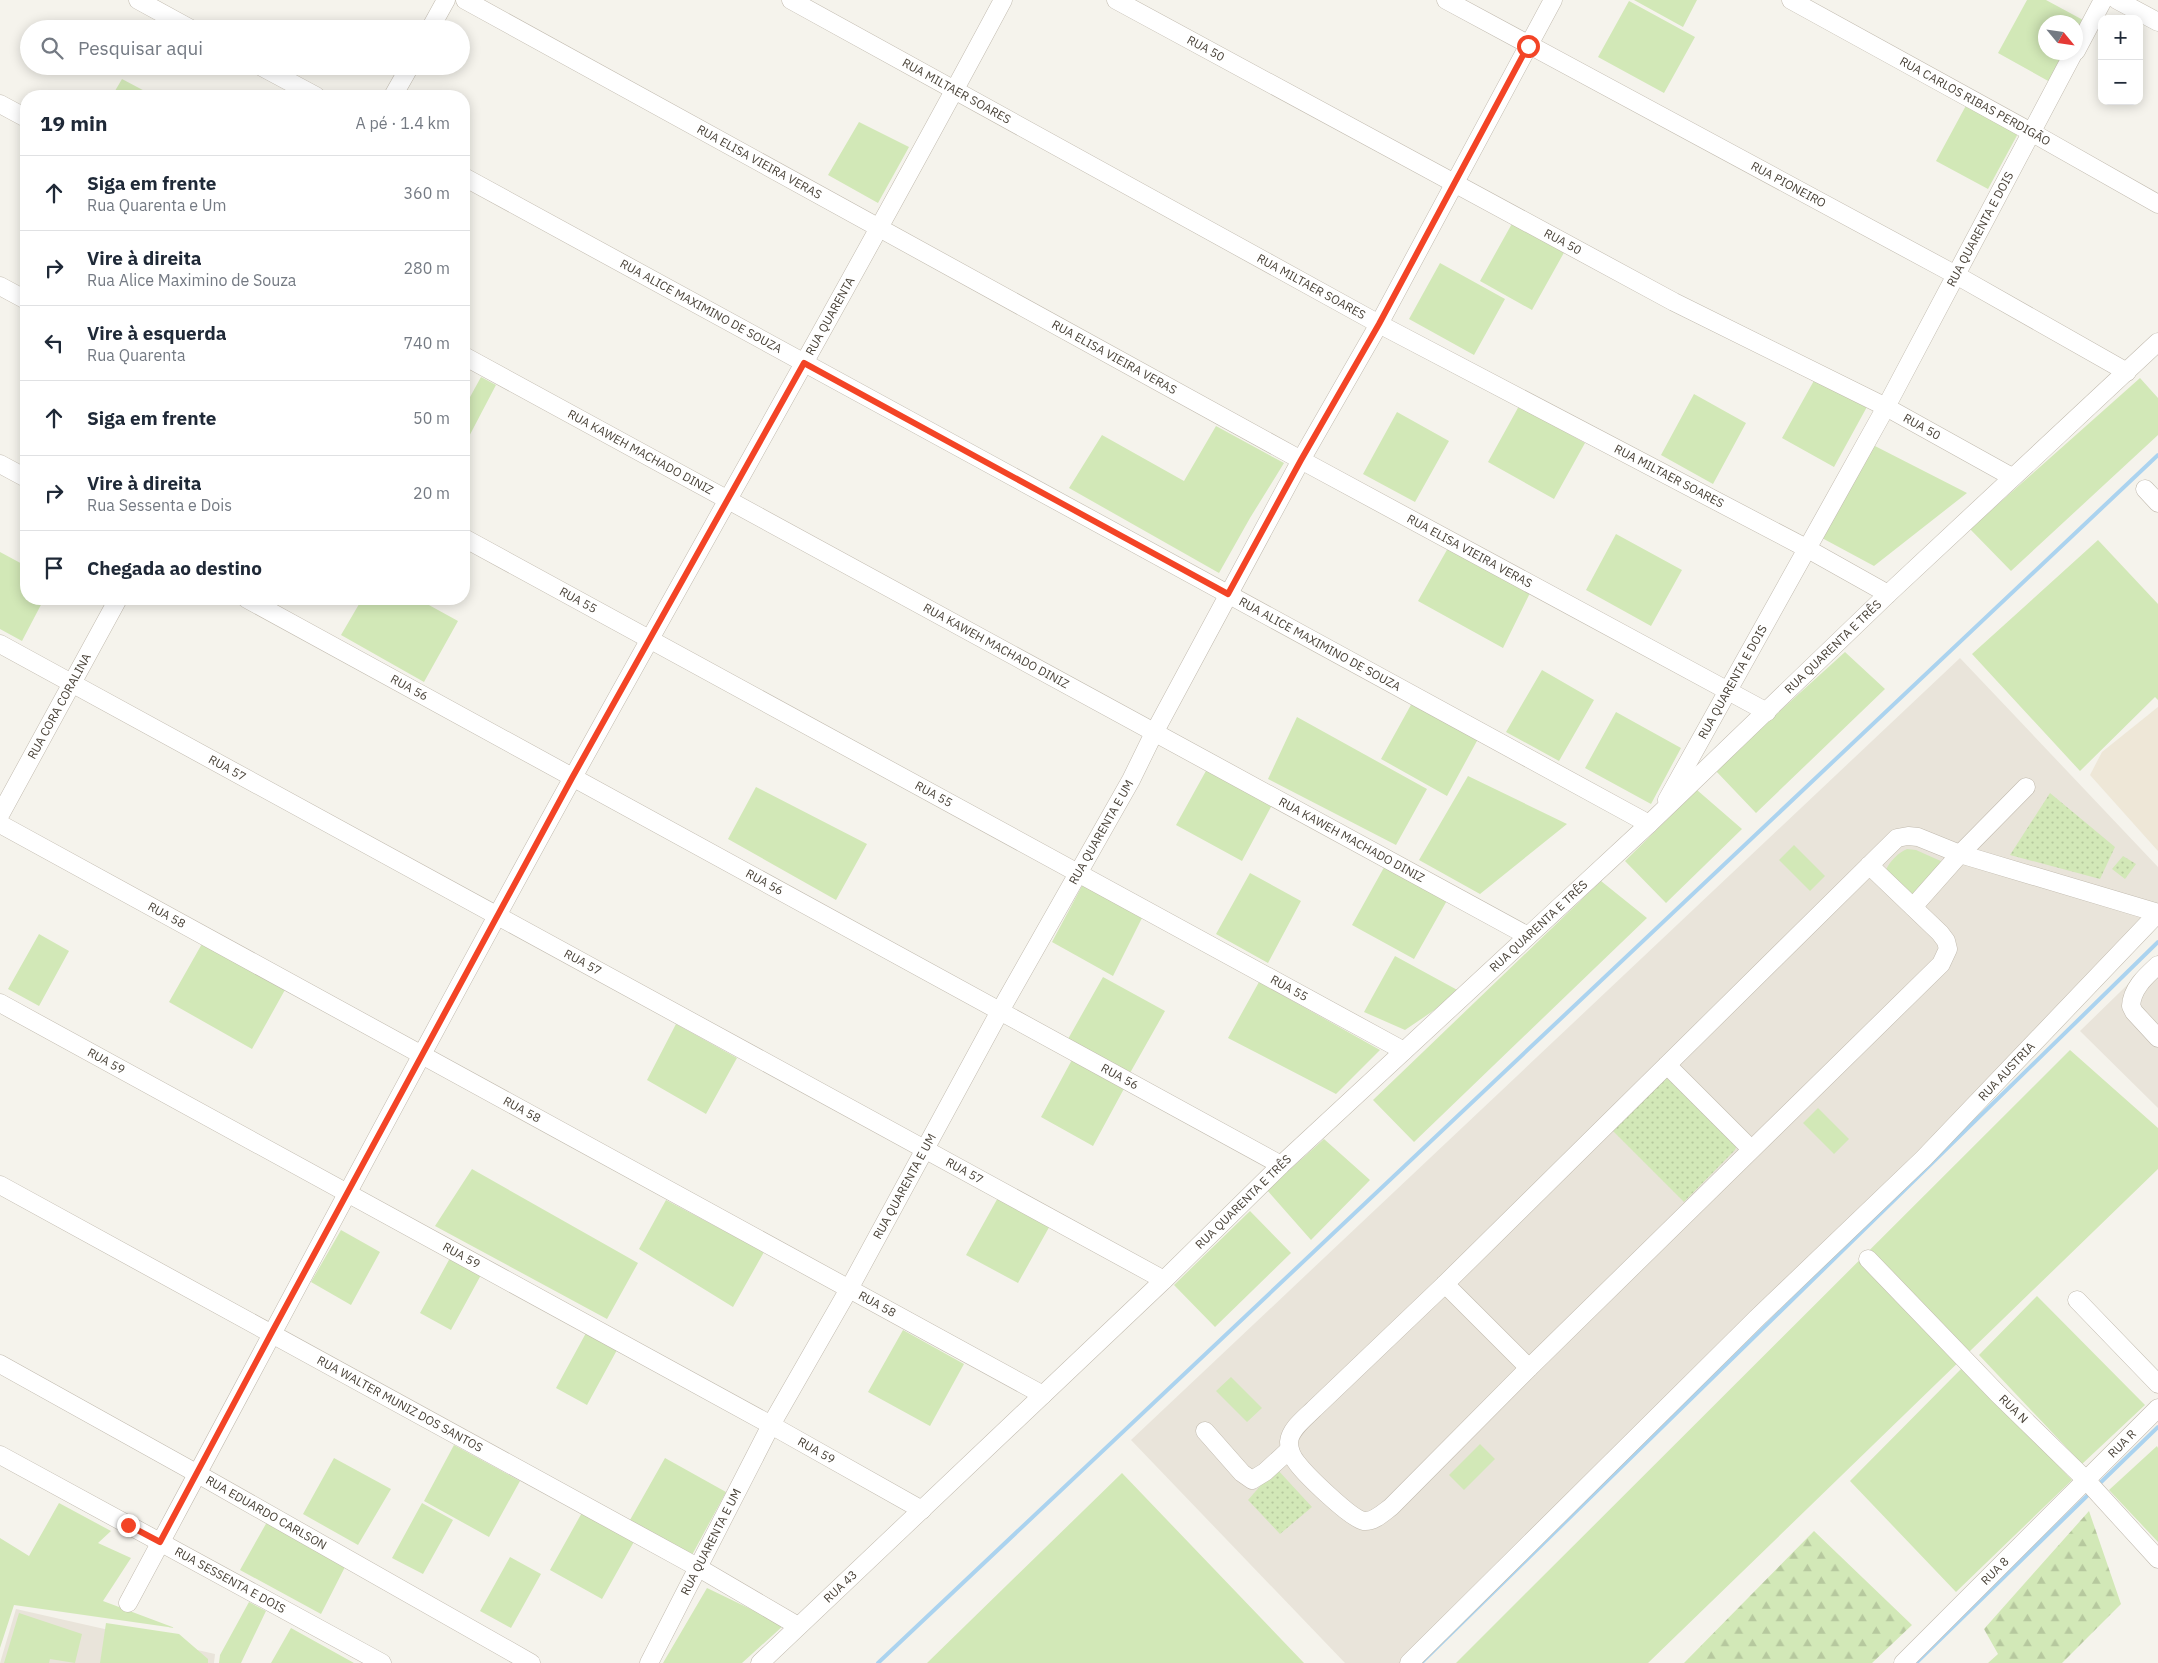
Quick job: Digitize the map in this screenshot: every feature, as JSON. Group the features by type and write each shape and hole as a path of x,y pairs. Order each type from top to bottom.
{"street":[{"path":"138,0 175,20"},
{"path":"435,20 446,0"},
{"name":"RUA ELISA VIEIRA VERAS","path":"465,0 1301,460 1767,712"},
{"name":"RUA MILTAER SOARES","path":"791,0 1379,324 1806,548 1888,594"},
{"name":"RUA QUARENTA","path":"128,1602 196,1472 572,778 650,640 726,499 804,363 1003,0"},
{"name":"RUA 50","path":"1116,0 1674,302 1886,407 2012,477"},
{"name":"RUA PIONEIRO","path":"1446,0 1528,46 1956,275 2127,372"},
{"name":"RUA QUARENTA E UM","path":"650,1663 771,1425 849,1289 1000,1011 1131,780 1228,594 1301,460 1379,324 1553,0"},
{"name":"RUA CARLOS RIBAS PERDIGÃO","path":"1791,0 2158,204"},
{"name":"RUA QUARENTA E DOIS","path":"2083,37 2103,0"},
{"path":"2117,0 2158,22"},
{"name":"RUA QUARENTA E DOIS","path":"1654,820 1886,407 2071,60"},
{"path":"277,75 305,90"},
{"path":"396,90 405,75"},
{"path":"0,104 20,115"},
{"name":"RUA ALICE MAXIMINO DE SOUZA","path":"470,180 1228,594 1654,820"},
{"path":"0,286 20,297"},
{"name":"RUA QUARENTA E TRÊS","path":"922,1510 1282,1165 1654,820 1888,594 2158,342"},
{"name":"RUA KAWEH MACHADO DINIZ","path":"470,359 1528,936"},
{"path":"0,464 20,475"},
{"path":"2145,489 2158,503"},
{"name":"RUA 55","path":"470,541 1404,1051"},
{"name":"RUA CORA CORALINA","path":"0,815 115,605"},
{"name":"RUA 56","path":"258,605 1282,1165"},
{"name":"RUA 57","path":"0,644 1164,1280"},
{"path":"1913,907 1960,854 2026,787"},
{"name":"RUA 58","path":"0,824 1043,1395"},
{"path":"1869,865 1946,942 1948,949 1941,964 1529,1368 1391,1507 1377,1518 1366,1521 1351,1516 1298,1464 1289,1450 1289,1440 1294,1430 1445,1284 1869,865 1897,838 1918,837 1960,854 2158,913"},
{"name":"RUA AUSTRIA","path":"1409,1663 1852,1226 1924,1158 2158,913"},
{"path":"2158,965 2142,980 2135,992 2131,1006 2134,1012 2158,1038"},
{"name":"RUA 59","path":"0,1004 771,1425 922,1510"},
{"path":"1667,1065 1751,1149"},
{"name":"RUA WALTER MUNIZ DOS SANTOS","path":"0,1185 272,1332 699,1568 798,1626"},
{"name":"RUA N","path":"1868,1259 1997,1393 2091,1486 2158,1559"},
{"path":"1445,1284 1529,1368"},
{"path":"2077,1300 2158,1384"},
{"name":"RUA EDUARDO CARLSON","path":"0,1364 196,1472 531,1663"},
{"name":"RUA R","path":"2091,1486 2155,1418"},
{"path":"1205,1431 1242,1473 1252,1480 1265,1472 1289,1450"},
{"name":"RUA SESSENTA E DOIS","path":"0,1454 382,1663"},
{"name":"RUA 8","path":"1904,1663 2091,1486"},
{"name":"RUA 43","path":"760,1663 922,1510"}],"shaded area":[{"path":"1960,658 2158,867 2158,911 1405,1663 1345,1663 1131,1440"},
{"path":"2158,707 2158,851 2090,775 2102,752"},
{"path":"2158,955 2158,1108 2080,1031"},
{"path":"16,1609 215,1654 214,1663 0,1663"}],"green space":[{"path":"1634,0 1697,0 1683,27"},
{"path":"2027,0 2046,0 2074,15 2038,15 2038,60 2062,60 2050,82 1998,53"},
{"path":"1629,1 1695,37 1664,93 1598,57"},
{"path":"122,79 143,90 116,90"},
{"path":"1969,100 2021,128 1988,189 1936,161"},
{"path":"859,122 909,147 878,203 828,175"},
{"path":"1514,220 1566,249 1532,310 1480,281"},
{"path":"1440,263 1505,299 1474,355 1409,319"},
{"path":"481,377 496,385 470,435 470,397"},
{"path":"1816,377 1868,405 1834,467 1782,438"},
{"path":"2140,378 2158,398 2158,435 2011,571 1970,529"},
{"path":"1694,394 1746,423 1713,484 1661,455"},
{"path":"1519,406 1585,443 1554,499 1488,462"},
{"path":"1397,412 1449,441 1415,502 1363,474"},
{"path":"1216,426 1284,463 1219,573 1069,488 1102,435 1184,481"},
{"path":"1873,445 1967,493 1874,566 1822,538"},
{"path":"1616,534 1682,570 1651,626 1586,590"},
{"path":"2098,540 2158,604 2158,700 2155,697 2080,771 1972,654"},
{"path":"1448,548 1530,593 1503,648 1418,601"},
{"path":"0,552 20,563 20,605 41,605 22,641 0,629"},
{"path":"358,605 429,605 458,621 424,682 341,635"},
{"path":"1845,652 1885,689 1756,813 1715,770"},
{"path":"1542,670 1594,700 1559,761 1506,732"},
{"path":"1412,703 1478,739 1447,796 1381,759"},
{"path":"1616,712 1681,748 1651,804 1585,768"},
{"path":"1297,717 1427,789 1396,845 1268,779"},
{"path":"1207,769 1272,805 1242,861 1176,825"},
{"path":"1468,776 1567,824 1480,894 1419,860"},
{"path":"756,787 867,844 836,900 728,839"},
{"path":"1697,790 1742,829 1666,903 1625,861"},
{"path":"2050,793 2115,847 2100,879 2010,855"},
{"path":"1794,845 1825,876 1810,891 1779,860"},
{"path":"1907,849 1916,850 1943,862 1913,897 1886,870 1889,864 1901,852"},
{"path":"2123,856 2136,864 2125,879 2112,869"},
{"path":"1387,862 1449,897 1414,959 1352,925"},
{"path":"1250,873 1301,901 1268,963 1216,934"},
{"path":"1601,881 1647,918 1414,1142 1373,1100"},
{"path":"1083,884 1142,918 1113,976 1052,942"},
{"path":"39,934 69,951 39,1006 8,989"},
{"path":"203,942 286,988 252,1049 169,1002"},
{"path":"1395,956 1461,992 1405,1030 1364,1012"},
{"path":"1103,977 1165,1011 1130,1073 1068,1039"},
{"path":"1259,982 1380,1050 1336,1094 1228,1038"},
{"path":"676,1024 737,1058 706,1114 647,1080"},
{"path":"2070,1050 2158,1128 2158,1169 1648,1663 1456,1663"},
{"path":"1074,1056 1126,1085 1093,1146 1041,1117"},
{"path":"1666,1077 1737,1145 1735,1150 1684,1202 1611,1129"},
{"path":"1818,1108 1849,1139 1834,1154 1803,1123"},
{"path":"1324,1139 1370,1180 1311,1240 1267,1190"},
{"path":"472,1169 638,1263 607,1319 435,1226"},
{"path":"1000,1194 1052,1222 1018,1283 966,1255"},
{"path":"666,1200 764,1252 733,1307 639,1249"},
{"path":"1250,1211 1291,1253 1215,1327 1174,1285"},
{"path":"341,1230 380,1252 351,1305 311,1282"},
{"path":"450,1258 481,1275 451,1330 420,1313"},
{"path":"2037,1296 2145,1405 2082,1464 1979,1355"},
{"path":"903,1330 964,1364 930,1426 868,1392"},
{"path":"586,1333 617,1350 587,1405 556,1388"},
{"path":"1963,1367 2072,1480 1956,1592 1850,1481"},
{"path":"1231,1377 1262,1408 1247,1422 1216,1391"},
{"path":"1480,1444 1495,1459 1464,1490 1449,1475"},
{"path":"454,1445 520,1481 489,1537 424,1501"},
{"path":"2157,1446 2158,1448 2158,1542 2109,1490"},
{"path":"334,1458 391,1489 358,1545 303,1514"},
{"path":"665,1458 726,1492 692,1555 630,1520"},
{"path":"1276,1468 1312,1507 1280,1534 1248,1500"},
{"path":"1122,1473 1304,1663 927,1663"},
{"path":"59,1503 111,1531 98,1543 131,1558 103,1601 175,1628 14,1605 0,1648 0,1538 29,1556"},
{"path":"422,1503 453,1520 423,1574 392,1558"},
{"path":"584,1509 636,1538 602,1599 550,1570"},
{"path":"2089,1511 2121,1604 2062,1663 1988,1663 1998,1654 1984,1629"},
{"path":"267,1522 346,1565 321,1614 240,1570"},
{"path":"1814,1531 1912,1625 1872,1663 1684,1663"},
{"path":"510,1557 541,1574 511,1628 480,1611"},
{"path":"707,1588 784,1625 742,1663 663,1663"},
{"path":"249,1602 266,1611 241,1663 219,1663 220,1655"},
{"path":"19,1613 82,1634 75,1663 50,1659 49,1663 4,1663"},
{"path":"106,1623 179,1634 208,1659 208,1663 100,1663"},
{"path":"291,1628 354,1663 271,1663"}],"waterway":[{"path":"878,1663 2158,455"},
{"path":"1421,1663 2158,942"},
{"path":"2097,1486 2158,1427"},
{"path":"1916,1663 2090,1493"}],"route":[{"path":"128,1525 160,1542 196,1472 572,778 650,640 726,499 804,363 1228,594 1301,460 1379,324 1528,46"}]}
